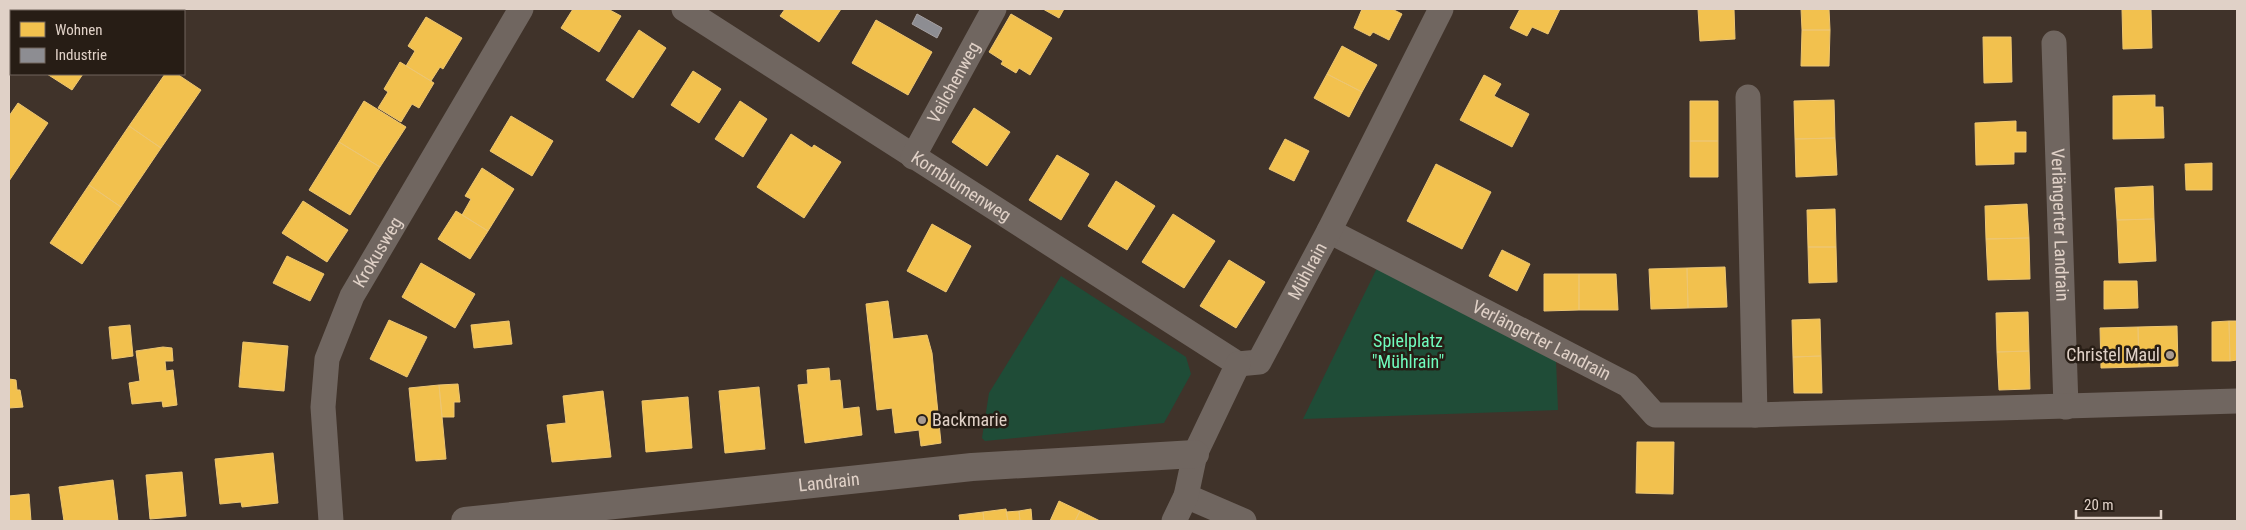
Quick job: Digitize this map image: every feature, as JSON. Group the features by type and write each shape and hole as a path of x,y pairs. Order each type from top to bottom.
{"street":[{"name":"Krokusweg","path":"331,521 323,407 327,359 352,296 521,9"},
{"name":"Kornblumenweg","path":"684,9 1238,364"},
{"name":"Veilchenweg","path":"913,157 994,9"},
{"name":"Mühlrain","path":"1238,364 1259,362 1329,231 1441,9"},
{"name":"Verlängerter Landrain","path":"2054,43 2066,407"},
{"path":"1748,97 1756,415"},
{"name":"Verlängerter Landrain","path":"1329,231 1628,384 1656,415 1756,415 2237,401"},
{"path":"1174,521 1186,496 1195,454 1238,364"},
{"name":"Landrain","path":"464,521 972,468 1195,454"},
{"path":"1186,496 1244,521"}],"green space":[{"name":"Spielplatz \"Mühlrain\"","path":"1379,264 1556,360 1558,410 1303,419"},
{"path":"1061,276 1186,357 1191,374 1164,423 985,441 982,438 989,393"}],"building: Wohnen":[{"path":"73,9 126,9 126,10"},
{"path":"573,9 608,9 621,16 599,52 561,28"},
{"path":"785,9 841,9 819,42 780,16"},
{"path":"1043,9 1064,9 1059,18"},
{"path":"1362,9 1392,9 1402,14 1389,40 1373,32 1370,36 1354,28"},
{"path":"1520,9 1560,9 1548,34 1532,27 1527,36 1510,28"},
{"path":"1698,9 1734,9 1735,39 1700,41"},
{"path":"1801,9 1829,9 1830,30 1802,30"},
{"path":"2122,9 2151,9 2152,48 2123,49"},
{"path":"1011,14 1052,38 1030,75 1019,68 1016,73 1001,64 1003,61 989,52"},
{"path":"426,17 462,38 443,69 440,67 431,81 406,66 415,51 408,46"},
{"path":"876,20 932,52 908,95 852,63"},
{"path":"639,30 666,48 633,98 606,80"},
{"path":"1802,30 1830,30 1829,66 1801,66"},
{"path":"1983,37 2011,37 2012,82 1984,83"},
{"path":"1342,46 1377,65 1362,92 1327,74"},
{"path":"400,62 434,83 419,108 412,104 401,122 378,108 388,92 384,89"},
{"path":"693,71 721,89 699,123 671,105"},
{"path":"1327,74 1362,92 1349,117 1314,98"},
{"path":"49,75 82,75 72,90"},
{"path":"164,75 178,75 201,90 161,148 129,126"},
{"path":"1484,75 1501,84 1494,96 1529,114 1512,147 1460,120"},
{"path":"2155,95 2155,107 2163,107 2164,138 2113,139 2113,96"},
{"path":"1834,100 1835,138 1795,139 1794,101"},
{"path":"364,101 406,127 380,167 339,142"},
{"path":"740,101 767,119 743,157 715,139"},
{"path":"1690,101 1718,101 1718,141 1690,141"},
{"path":"18,103 48,123 9,181 9,116"},
{"path":"974,108 1010,132 987,166 952,142"},
{"path":"511,116 553,141 532,176 490,151"},
{"path":"2016,121 2016,132 2026,132 2026,152 2014,152 2014,164 1976,165 1975,123"},
{"path":"129,126 161,148 121,207 89,185"},
{"path":"791,134 812,148 814,145 841,162 804,218 757,187"},
{"path":"1835,138 1837,175 1796,177 1795,139"},
{"path":"1285,139 1309,151 1294,181 1269,169"},
{"path":"1690,141 1718,141 1718,177 1690,177"},
{"path":"339,142 380,167 350,215 309,190"},
{"path":"1057,155 1089,174 1061,220 1029,200"},
{"path":"2212,163 2212,190 2186,190 2185,164"},
{"path":"1436,164 1491,192 1462,249 1407,221"},
{"path":"482,168 514,189 488,231 462,215 471,199 465,196"},
{"path":"1116,181 1155,206 1127,250 1088,226"},
{"path":"89,185 121,207 82,264 50,243"},
{"path":"2153,186 2154,219 2117,220 2115,188"},
{"path":"303,201 348,230 327,262 282,233"},
{"path":"2027,204 2029,238 1986,239 1985,206"},
{"path":"1835,209 1836,247 1808,247 1807,210"},
{"path":"456,211 488,231 470,259 438,239"},
{"path":"1173,214 1215,241 1184,288 1142,262"},
{"path":"2154,219 2156,261 2119,263 2117,220"},
{"path":"932,224 971,246 946,292 907,271"},
{"path":"2029,238 2030,279 1988,280 1986,239"},
{"path":"1808,247 1836,247 1837,282 1809,283"},
{"path":"1502,250 1530,264 1517,291 1489,276"},
{"path":"287,256 324,274 310,301 273,283"},
{"path":"1229,260 1265,282 1236,328 1200,306"},
{"path":"421,263 475,294 455,328 402,297"},
{"path":"1725,267 1727,307 1688,308 1687,268"},
{"path":"1687,268 1688,308 1651,309 1649,269"},
{"path":"1544,274 1579,274 1579,310 1544,311"},
{"path":"1579,274 1616,274 1618,310 1579,310"},
{"path":"2104,281 2137,281 2138,308 2104,309"},
{"path":"888,301 893,339 927,335 932,353 941,443 921,446 919,430 895,433 892,408 877,410 866,304"},
{"path":"2028,312 2029,351 1997,352 1996,313"},
{"path":"1820,319 1821,356 1793,357 1792,320"},
{"path":"389,320 427,337 407,377 370,359"},
{"path":"509,321 512,344 474,348 471,325"},
{"path":"2229,321 2230,361 2212,361 2212,322"},
{"path":"2229,321 2237,321 2237,360 2230,361"},
{"path":"130,325 133,356 112,359 109,327"},
{"path":"2177,326 2178,366 2139,367 2138,327"},
{"path":"2138,327 2139,367 2101,368 2100,328"},
{"path":"243,342 288,346 284,391 239,387"},
{"path":"163,347 172,348 173,361 165,361 166,371 173,370 177,405 163,407 162,401 132,404 129,383 140,381 136,351"},
{"path":"2029,351 2030,389 1999,390 1997,352"},
{"path":"1821,356 1822,393 1794,393 1793,357"},
{"path":"829,368 830,381 840,380 843,409 859,407 862,435 805,443 798,385 808,384 807,370"},
{"path":"9,379 16,380 17,390 20,390 23,407 9,408"},
{"path":"458,384 460,402 454,402 454,417 442,417 439,385"},
{"path":"439,385 446,459 416,461 409,388"},
{"path":"759,387 765,449 725,453 719,391"},
{"path":"603,391 611,457 552,462 547,425 566,423 563,396"},
{"path":"688,397 692,448 646,452 642,401"},
{"path":"1637,442 1674,442 1673,494 1636,493"},
{"path":"273,453 278,503 242,507 241,502 220,504 215,459"},
{"path":"182,472 186,516 150,519 146,475"},
{"path":"113,480 118,521 64,521 59,487"},
{"path":"29,494 31,521 9,521 9,496"},
{"path":"1059,501 1080,511 1075,521 1050,521"},
{"path":"1006,509 1008,521 984,521 983,512"},
{"path":"1031,509 1032,521 1020,521 1019,511"},
{"path":"1019,511 1020,521 1008,521 1006,512"},
{"path":"1080,511 1100,521 1075,521"},
{"path":"983,512 984,521 960,521 959,515"}],"building: Industrie":[{"path":"917,14 942,28 937,38 912,24"}],"place":[{"name":"Christel Maul","path":"2170,355"},
{"name":"Backmarie","path":"922,420"}]}
